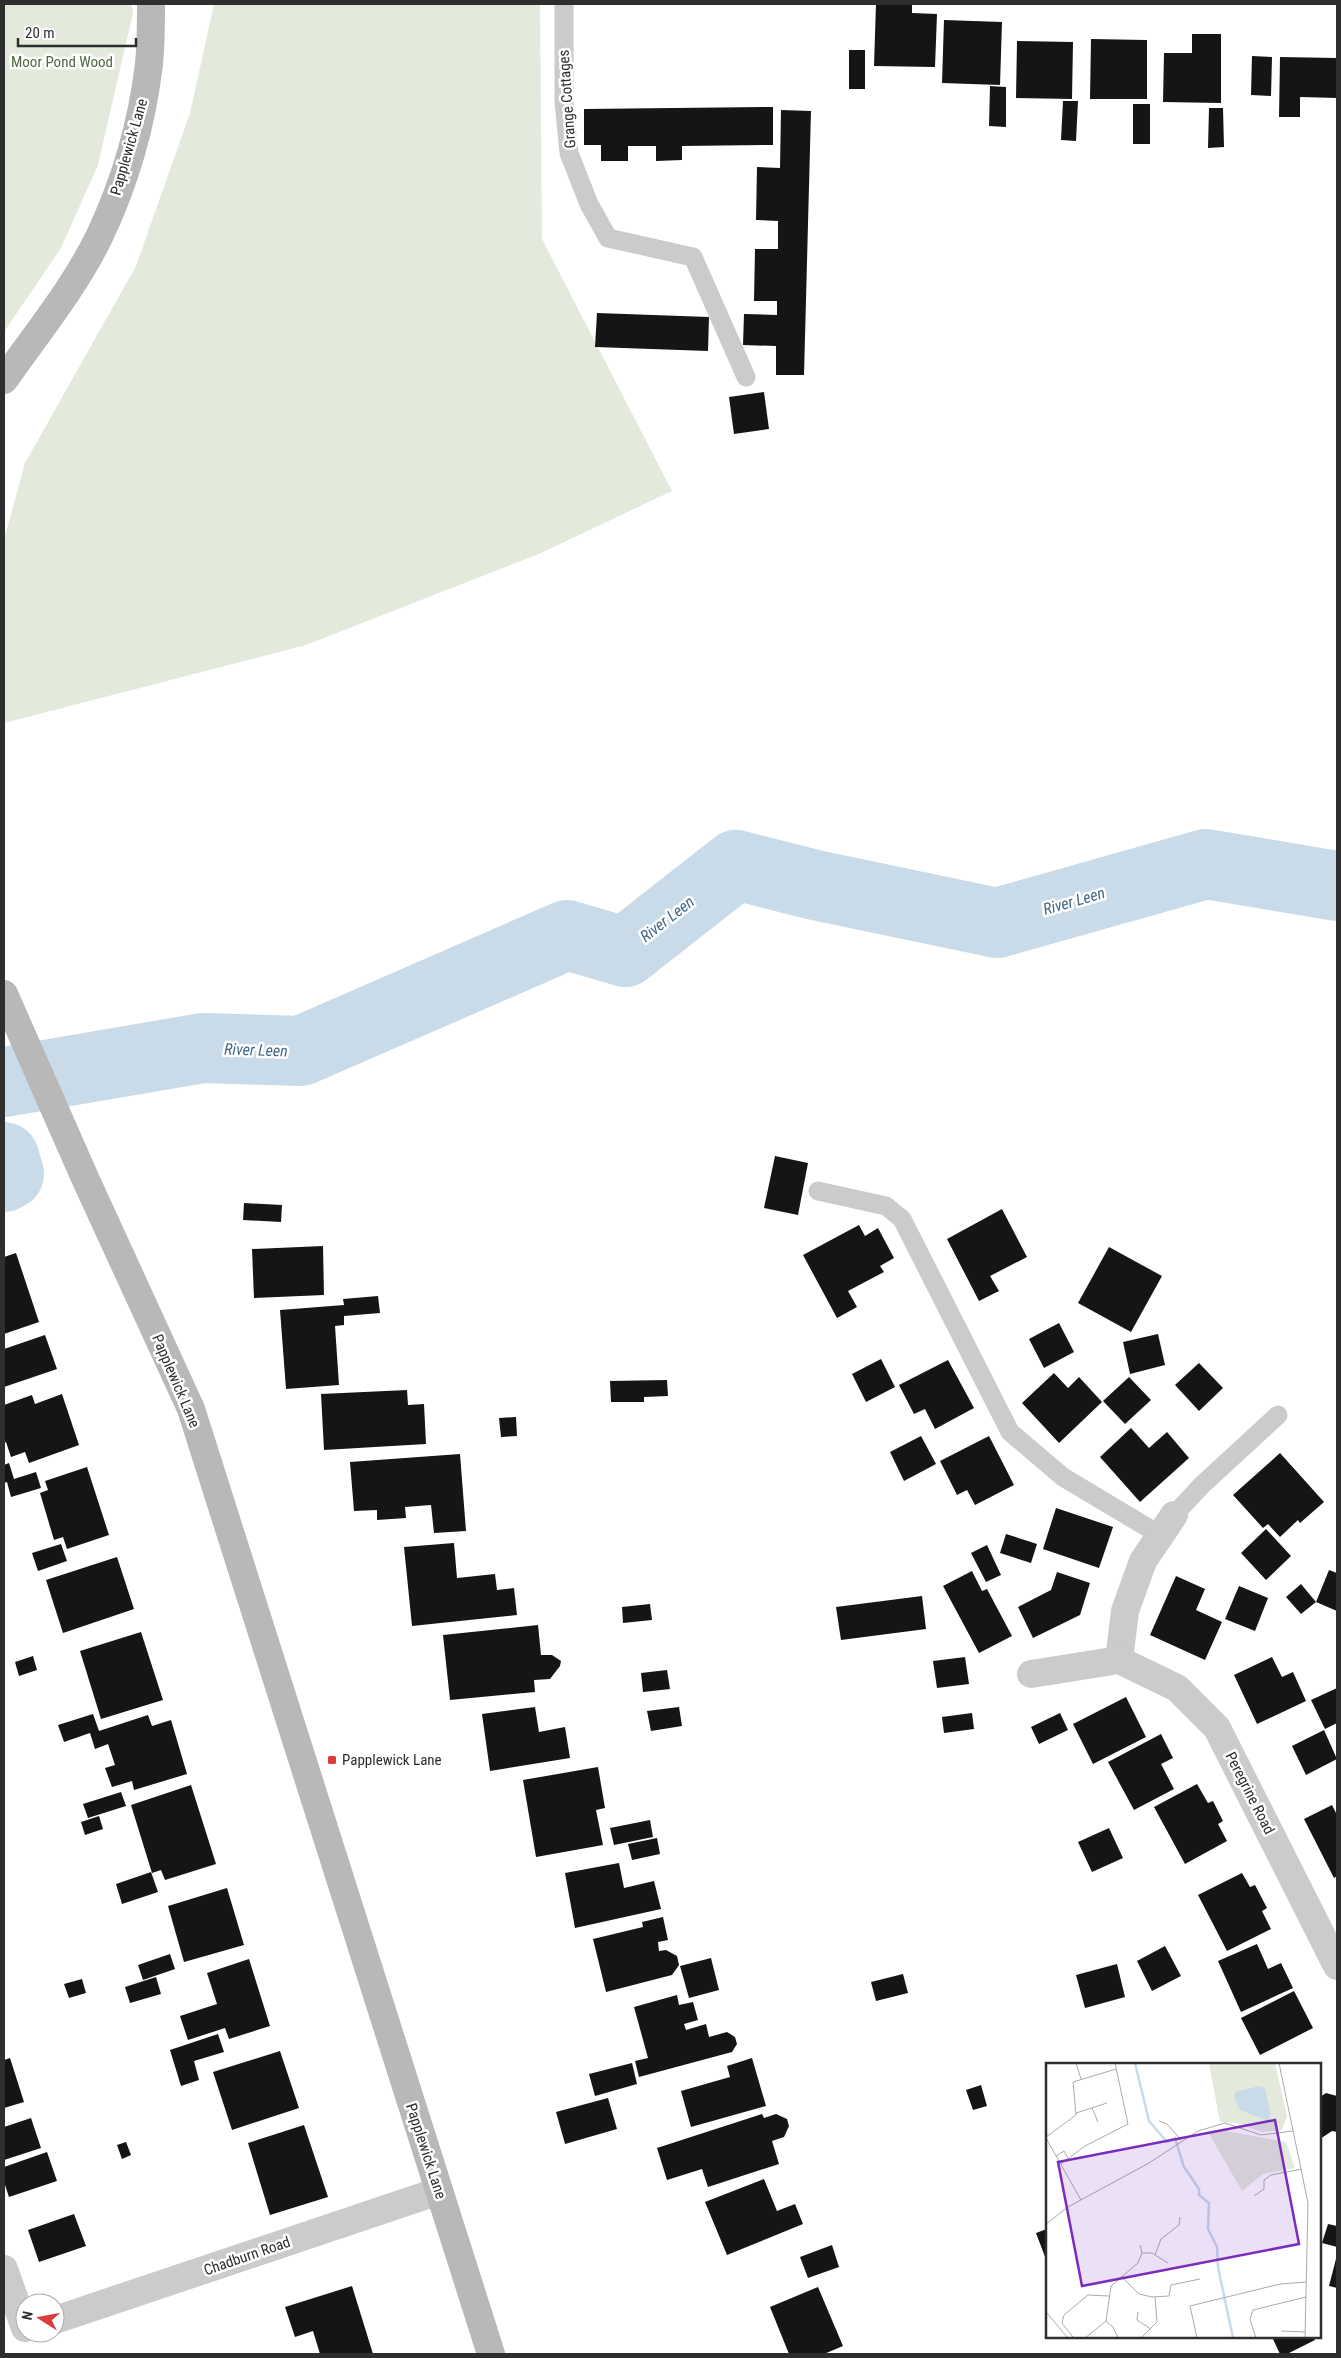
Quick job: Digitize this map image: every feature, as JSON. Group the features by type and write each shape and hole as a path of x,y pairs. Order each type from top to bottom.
{"street":[{"name":"Papplewick Lane","path":"4,380 77,275 100,235 123,179 139,123 149,64 152,4"},
{"name":"Papplewick Lane","path":"4,994 10,1029 85,1178 191,1409 491,2354"},
{"path":"1031,1674 1119,1660 1128,1603 1142,1561 1167,1525"},
{"name":"Peregrine Road","path":"1119,1660 1177,1688 1217,1728 1328,1922 1337,1966"},
{"name":"Chadburn Road","path":"65,2317 439,2191"},
{"path":"4,2269 15,2300"}],"lane":[{"name":"Grange Cottages","path":"564,4 564,102 569,153 589,204 608,238 693,256 746,377"},
{"path":"818,1191 886,1206 902,1218 1010,1432 1063,1477 1167,1525 1202,1484 1278,1415"}],"green space":[{"name":"Moor Pond Wood","path":"4,4 131,4 133,13 98,165 61,248 4,332"},
{"path":"214,4 540,4 542,239 672,491 541,553 306,645 4,723 4,540 25,463 136,266 190,113"}],"building":[{"path":"876,4 912,4 912,13 937,14 935,67 874,66"},
{"path":"944,20 1002,22 1000,85 942,83"},
{"path":"1192,34 1221,34 1221,103 1163,102 1164,53 1192,53"},
{"path":"1091,39 1147,40 1147,99 1090,99"},
{"path":"1017,41 1073,42 1072,99 1016,98"},
{"path":"849,50 865,50 865,89 849,89"},
{"path":"1252,56 1272,57 1271,96 1251,95"},
{"path":"1280,57 1337,58 1337,98 1300,97 1300,117 1279,117"},
{"path":"990,86 1006,87 1006,127 989,126"},
{"path":"1063,101 1078,101 1076,141 1061,140"},
{"path":"1133,104 1150,104 1150,144 1133,144"},
{"path":"773,107 773,145 682,146 682,160 656,161 656,146 628,146 628,161 601,161 601,145 584,145 584,109"},
{"path":"1209,108 1223,108 1224,147 1208,148"},
{"path":"781,110 811,111 804,375 776,375 776,346 743,345 744,314 777,315 777,301 754,301 755,249 778,249 778,221 756,220 757,167 780,168"},
{"path":"597,313 709,317 708,351 595,347"},
{"path":"764,392 769,429 734,434 729,397"},
{"path":"775,1156 808,1163 798,1215 764,1208"},
{"path":"244,1203 282,1205 281,1222 243,1220"},
{"path":"1002,1209 1027,1257 990,1276 999,1291 979,1301 947,1239"},
{"path":"859,1225 865,1236 878,1228 894,1258 880,1266 884,1272 848,1291 857,1307 837,1318 803,1255"},
{"path":"323,1246 324,1295 254,1298 252,1249"},
{"path":"1109,1247 1162,1276 1131,1332 1078,1303"},
{"path":"16,1253 39,1322 4,1334 4,1257"},
{"path":"378,1296 380,1313 344,1316 344,1325 335,1326 339,1385 286,1389 280,1310 344,1305 343,1299"},
{"path":"1059,1323 1074,1352 1044,1368 1029,1339"},
{"path":"1158,1334 1165,1365 1130,1374 1123,1342"},
{"path":"45,1335 57,1369 4,1387 4,1349"},
{"path":"881,1359 895,1387 866,1402 852,1374"},
{"path":"948,1360 974,1408 935,1429 925,1409 914,1414 899,1385"},
{"path":"1199,1363 1223,1388 1199,1411 1175,1385"},
{"path":"1054,1373 1068,1388 1079,1377 1102,1402 1059,1443 1022,1403"},
{"path":"1129,1377 1151,1400 1125,1424 1103,1401"},
{"path":"667,1380 668,1396 644,1397 644,1402 611,1402 610,1381"},
{"path":"407,1390 408,1405 424,1404 426,1444 324,1450 321,1394"},
{"path":"62,1394 79,1445 29,1463 25,1452 11,1457 6,1442 4,1443 4,1405 32,1395 35,1404"},
{"path":"516,1417 517,1436 501,1437 499,1418"},
{"path":"1131,1428 1149,1448 1167,1432 1189,1458 1140,1502 1100,1457"},
{"path":"921,1436 936,1464 904,1481 890,1452"},
{"path":"989,1436 1014,1485 975,1505 967,1490 957,1495 940,1461"},
{"path":"1280,1453 1324,1502 1300,1523 1298,1520 1280,1537 1268,1524 1263,1528 1233,1495"},
{"path":"460,1454 466,1531 434,1533 431,1505 405,1507 406,1518 377,1520 377,1510 354,1511 350,1462"},
{"path":"9,1463 14,1479 36,1472 41,1488 11,1497 7,1482 4,1483 4,1465"},
{"path":"87,1467 109,1535 67,1549 63,1537 54,1540 40,1493 48,1490 45,1481"},
{"path":"1056,1508 1113,1527 1099,1568 1043,1549"},
{"path":"1266,1529 1291,1556 1266,1580 1241,1553"},
{"path":"1006,1534 1037,1544 1031,1563 1000,1553"},
{"path":"454,1543 457,1578 495,1574 497,1590 514,1588 517,1615 412,1626 404,1547"},
{"path":"61,1544 67,1561 38,1571 32,1553"},
{"path":"987,1545 1001,1575 986,1582 971,1553"},
{"path":"117,1557 134,1609 63,1633 46,1580"},
{"path":"1329,1570 1337,1573 1337,1611 1316,1602"},
{"path":"972,1571 982,1591 987,1589 1012,1636 979,1653 943,1586"},
{"path":"1057,1572 1090,1583 1080,1615 1033,1638 1018,1607 1051,1590"},
{"path":"1176,1576 1205,1589 1196,1610 1222,1622 1205,1660 1150,1635"},
{"path":"1301,1584 1316,1602 1301,1614 1286,1597"},
{"path":"1239,1586 1268,1598 1255,1631 1225,1619"},
{"path":"922,1596 926,1629 841,1640 836,1607"},
{"path":"650,1604 652,1620 623,1623 622,1607"},
{"path":"538,1625 541,1655 552,1655 561,1661 560,1666 550,1679 534,1680 535,1692 450,1700 443,1635"},
{"path":"141,1632 163,1700 101,1719 80,1651"},
{"path":"33,1656 37,1670 19,1676 15,1662"},
{"path":"965,1657 969,1684 937,1688 933,1661"},
{"path":"1272,1657 1282,1677 1293,1672 1306,1701 1257,1724 1234,1675"},
{"path":"667,1670 670,1689 643,1692 641,1673"},
{"path":"1337,1688 1337,1723 1325,1729 1311,1700"},
{"path":"1126,1697 1146,1737 1093,1764 1073,1724"},
{"path":"535,1707 539,1732 565,1727 570,1758 490,1771 482,1714"},
{"path":"679,1707 682,1726 651,1731 647,1711"},
{"path":"972,1713 974,1729 944,1733 942,1717"},
{"path":"1060,1713 1068,1730 1039,1744 1031,1727"},
{"path":"93,1714 99,1731 148,1715 152,1726 171,1720 187,1774 134,1790 132,1781 112,1787 105,1768 115,1765 108,1744 95,1749 90,1733 64,1742 58,1725"},
{"path":"1324,1730 1337,1759 1306,1775 1292,1746"},
{"path":"1161,1734 1173,1758 1161,1764 1174,1789 1134,1810 1108,1762"},
{"path":"598,1767 605,1808 596,1810 603,1845 536,1857 523,1780"},
{"path":"1197,1784 1208,1803 1213,1801 1223,1821 1218,1824 1227,1841 1185,1864 1154,1807"},
{"path":"191,1785 216,1864 165,1880 161,1870 152,1873 131,1805"},
{"path":"121,1792 126,1806 88,1818 83,1804"},
{"path":"1332,1805 1337,1815 1337,1876 1334,1878 1304,1819"},
{"path":"99,1816 103,1829 85,1835 81,1822"},
{"path":"650,1820 653,1837 614,1845 610,1828"},
{"path":"1109,1828 1123,1858 1092,1872 1078,1842"},
{"path":"657,1838 660,1854 632,1860 628,1844"},
{"path":"619,1863 624,1888 654,1881 661,1909 575,1928 565,1873"},
{"path":"151,1872 158,1892 122,1904 116,1884"},
{"path":"1242,1873 1250,1887 1255,1885 1267,1908 1262,1911 1271,1929 1227,1951 1198,1895"},
{"path":"227,1888 244,1945 184,1962 168,1906"},
{"path":"663,1917 668,1940 658,1942 659,1951 666,1950 677,1956 679,1965 672,1975 606,1992 593,1939 643,1927 642,1922"},
{"path":"1257,1944 1268,1969 1281,1963 1293,1988 1241,2012 1218,1961"},
{"path":"1165,1946 1181,1976 1152,1991 1137,1961"},
{"path":"170,1954 175,1969 143,1980 138,1965"},
{"path":"711,1958 719,1990 689,1998 680,1966"},
{"path":"249,1959 270,2026 229,2039 225,2028 188,2040 180,2016 217,2004 207,1973"},
{"path":"1117,1964 1125,1997 1085,2008 1076,1975"},
{"path":"903,1974 908,1993 876,2001 871,1982"},
{"path":"156,1977 161,1994 130,2003 125,1987"},
{"path":"82,1979 86,1993 69,1998 64,1984"},
{"path":"1294,1991 1313,2028 1260,2055 1241,2018"},
{"path":"677,1995 679,2005 693,2002 698,2020 684,2024 686,2030 706,2024 709,2037 727,2032 735,2037 737,2044 732,2052 639,2077 635,2061 648,2058 634,2007"},
{"path":"218,2034 224,2052 194,2061 199,2080 181,2086 170,2050"},
{"path":"280,2051 299,2108 232,2130 213,2072"},
{"path":"10,2058 24,2102 4,2108 4,2060"},
{"path":"752,2058 766,2106 691,2127 681,2091 730,2077 727,2066"},
{"path":"632,2063 637,2084 595,2096 589,2074"},
{"path":"981,2085 987,2106 973,2110 966,2090"},
{"path":"1326,2093 1337,2096 1337,2132 1332,2131 1321,2138 1321,2096"},
{"path":"608,2098 617,2129 565,2144 556,2112"},
{"path":"762,2114 764,2118 776,2114 787,2119 789,2126 784,2137 772,2141 779,2164 708,2187 702,2169 667,2180 657,2148"},
{"path":"31,2118 41,2148 4,2160 4,2127"},
{"path":"304,2125 328,2197 270,2215 248,2143"},
{"path":"126,2142 131,2155 122,2159 117,2145"},
{"path":"47,2152 57,2181 9,2197 4,2182 4,2167"},
{"path":"764,2179 777,2211 795,2204 803,2224 727,2255 705,2202"},
{"path":"74,2214 86,2246 39,2262 28,2230"},
{"path":"1328,2224 1337,2226 1337,2247 1322,2243"},
{"path":"1046,2229 1046,2259 1036,2233"},
{"path":"832,2245 839,2267 808,2278 800,2257"},
{"path":"1337,2255 1337,2288 1329,2286"},
{"path":"352,2286 373,2354 320,2354 313,2331 295,2337 285,2307"},
{"path":"818,2287 843,2346 824,2354 789,2354 770,2307"},
{"path":"1272,2338 1314,2338 1315,2340 1287,2354 1280,2354"}],"waterway":[{"name":"River Leen","path":"4,1082 203,1048 301,1051 567,935 625,952 736,865 815,885 997,923 1206,864 1337,886"},
{"name":"River Leen","path":"4,1157 9,1174 4,1177"}],"place":[{"name":"Papplewick Lane","path":"332,1760"}]}
